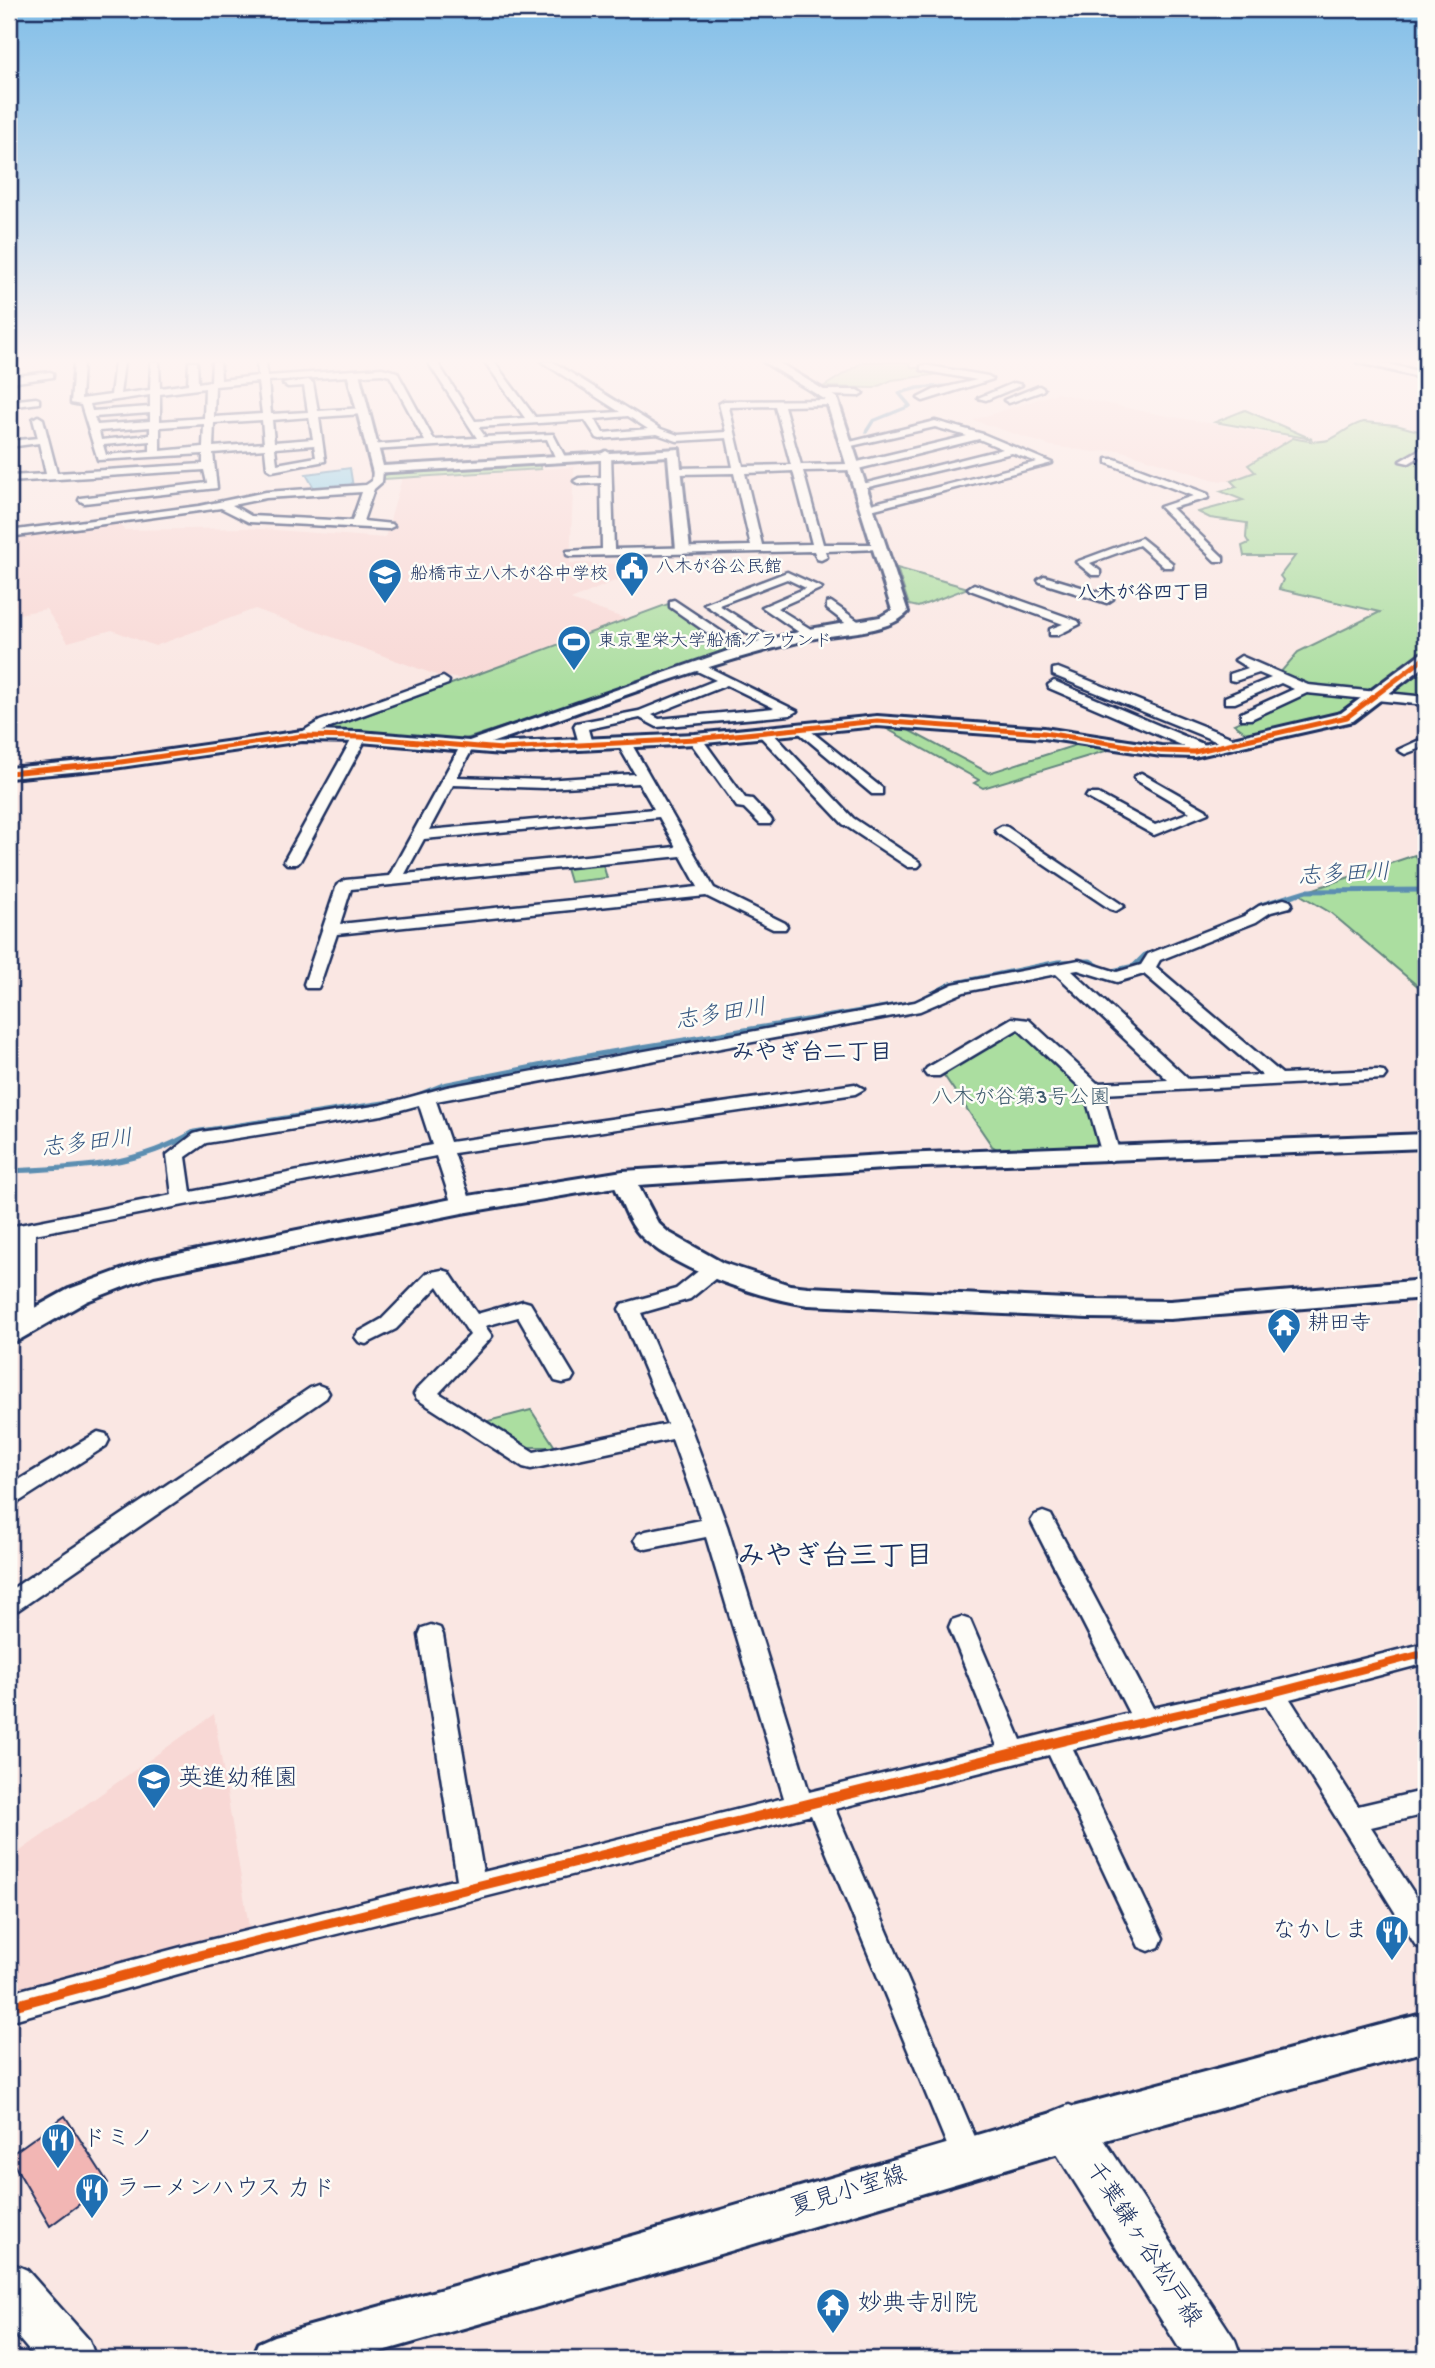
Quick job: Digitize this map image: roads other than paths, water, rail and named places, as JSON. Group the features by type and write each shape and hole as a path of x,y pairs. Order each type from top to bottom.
{"main road":[{"name":"夏見小室線","path":"274,2359 636,2257 1069,2129 1426,2032"},
{"name":"千葉鎌ヶ谷松戸線","path":"1069,2129 1216,2359"},
{"path":"9,2288 70,2359"}],"street":[{"path":"79,473 89,523"},
{"path":"9,479 79,473 135,473"},
{"path":"84,500 213,486 209,473"},
{"path":"9,534 224,505 279,493 369,488 377,482 378,473"},
{"path":"607,473 608,552"},
{"path":"676,473 683,555"},
{"path":"741,473 757,549"},
{"path":"798,473 820,553"},
{"path":"395,879 467,746 742,651 810,634 892,619 900,612 856,473"},
{"path":"860,486 917,473"},
{"path":"867,508 1009,473"},
{"path":"1142,473 1204,496 1165,507 1219,559"},
{"path":"579,481 607,480"},
{"path":"356,525 369,488"},
{"path":"224,505 250,519 388,526"},
{"path":"1096,573 1082,562 1141,541 1168,565"},
{"path":"571,552 683,555 757,549 820,553 880,546"},
{"path":"770,643 710,604 786,575 816,588 768,607 810,634"},
{"path":"1044,580 1107,599"},
{"path":"974,588 1074,624 1054,632"},
{"path":"674,604 742,651"},
{"path":"831,606 857,626"},
{"path":"9,773 114,763 302,736 360,737 502,749 695,739 869,722 919,722 1044,733 1161,751 1205,750 1338,720 1377,695 1426,657"},
{"path":"1241,660 1305,689 1426,701"},
{"path":"642,714 657,723 790,711 698,666"},
{"path":"1234,677 1260,668"},
{"path":"1205,750 1056,678 1235,744"},
{"path":"1230,700 1282,678"},
{"path":"585,744 581,726 642,714 728,680"},
{"path":"302,736 325,724 443,681"},
{"path":"1246,716 1305,689"},
{"path":"802,728 877,791"},
{"path":"764,732 848,821 913,864"},
{"path":"292,861 360,737"},
{"path":"695,739 742,804 747,802 765,821"},
{"path":"1405,750 1426,741"},
{"path":"624,743 708,891"},
{"path":"1093,797 1154,831 1201,813 1141,777"},
{"path":"447,781 544,785 644,778"},
{"path":"419,835 664,813"},
{"path":"1002,830 1116,906"},
{"path":"312,984 345,886 685,851"},
{"path":"331,930 708,891 779,926"},
{"path":"182,1199 176,1155 201,1138 382,1110 447,1092 920,1006 959,988 1079,965 1117,977 1147,968 1154,957 1250,919 1265,909 1284,904"},
{"path":"1147,968 1278,1080"},
{"path":"1061,970 1183,1084"},
{"path":"933,1072 1012,1023 1023,1024 1093,1089 1111,1154"},
{"path":"1093,1089 1377,1075"},
{"path":"16,1330 17,1231 443,1149 855,1089"},
{"path":"426,1099 462,1205"},
{"path":"16,1330 78,1295 148,1268 462,1205 623,1178 899,1161 1426,1141"},
{"path":"623,1178 647,1227 659,1238 714,1269 787,1293 808,1296 1088,1309 1170,1310 1426,1290"},
{"path":"714,1269 683,1294 629,1309 680,1429 809,1804 968,2158"},
{"path":"366,1337 389,1324 438,1278 481,1336 425,1394 531,1461 680,1429"},
{"path":"473,1322 523,1308 563,1377"},
{"path":"9,1602 318,1393"},
{"path":"9,1497 97,1440"},
{"path":"1044,1521 1146,1720"},
{"path":"646,1540 715,1526"},
{"path":"961,1627 1013,1753"},
{"path":"430,1635 472,1888"},
{"path":"9,2007 189,1958 1056,1742 1272,1693 1426,1653"},
{"path":"1272,1693 1426,1937"},
{"path":"1056,1742 1149,1938"},
{"path":"1353,1819 1426,1802"}],"water":[{"path":"351,473 353,487 314,488 306,474"}],"waterway":[{"name":"志多田川","path":"1239,919 1261,905 1306,891 1426,890"},
{"name":"志多田川","path":"413,1097 443,1085 593,1055 916,1002 951,984 1058,962 1090,961 1108,972 1134,966 1145,955 1157,951"},
{"name":"志多田川","path":"9,1171 104,1164 150,1152 194,1132 403,1100"}],"place":[{"name":"八木が谷公民館","path":"632,598"},
{"name":"船橋市立八木が谷中学校","path":"385,605"},
{"name":"東京聖栄大学船橋グラウンド","path":"574,672"},
{"name":"耕田寺","path":"1284,1355"},
{"name":"英進幼稚園","path":"154,1810"},
{"name":"なかしま","path":"1392,1962"},
{"name":"ドミノ","path":"58,2170"},
{"name":"ラーメンハウス カド","path":"92,2220"},
{"name":"妙典寺別院","path":"833,2335"}],"district":[{"name":"八木が谷四丁目","path":"1144,594"},
{"name":"みやぎ台二丁目","path":"812,1054"},
{"name":"みやぎ台三丁目","path":"835,1558"}],"park label":[{"name":"八木が谷第3号公園","path":"1021,1099"}]}
